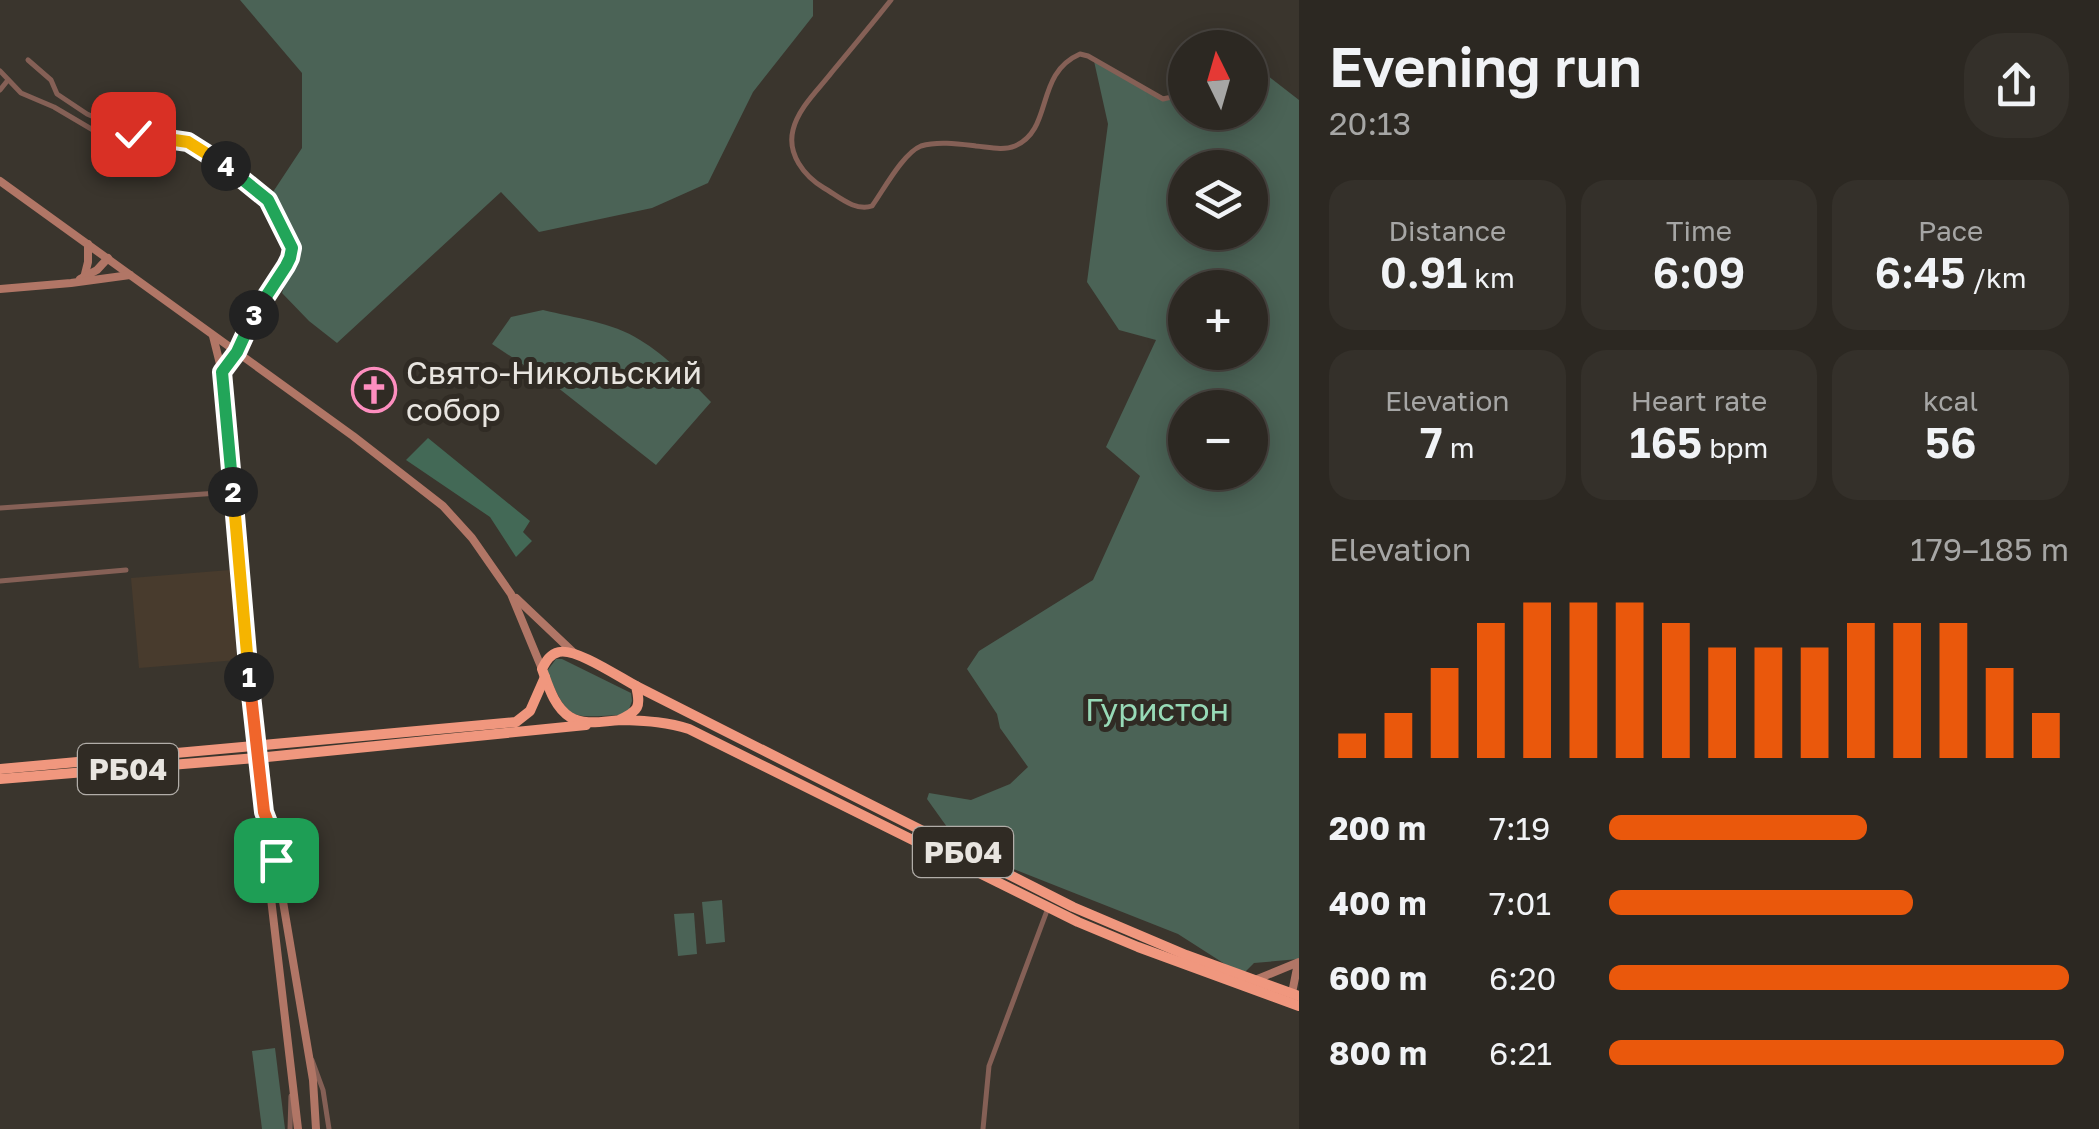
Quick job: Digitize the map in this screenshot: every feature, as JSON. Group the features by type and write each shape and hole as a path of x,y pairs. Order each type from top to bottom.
{"highway":[{"name":"РБ04","path":"574,653 1073,907 1186,955 1296,994"},
{"path":"574,653 553,654 543,673 566,715 596,722"},
{"name":"РБ04","path":"256,752 516,722 530,712 543,673"},
{"path":"620,720 640,704 636,686"},
{"name":"РБ04","path":"1,774 620,720 673,724 852,808 1048,908 1138,947 1299,1006"}],"street":[{"path":"891,0 809,101 792,131 794,153 806,174 855,206 872,206 907,156 923,146 1016,146 1041,115 1056,72 1080,54 1163,99 1168,98"},
{"path":"28,60 51,80 57,94 88,114 133,134"},
{"path":"0,72 21,92 93,130 188,142 238,174 268,200 292,248 290,258 222,372"},
{"path":"0,90 8,80"},
{"path":"0,181 353,436 442,506 472,538 511,594 574,653"},
{"path":"84,278 88,244"},
{"path":"71,283 97,270 108,258"},
{"path":"0,289 132,274"},
{"path":"213,336 222,372 263,830 298,1129"},
{"path":"0,508 233,492"},
{"path":"0,580 126,570"},
{"path":"511,594 543,673"},
{"path":"0,760 1,774"},
{"path":"264,812 276,860 311,1069 316,1129"},
{"path":"983,1129 989,1066 1048,908"},
{"path":"1255,980 1299,962 1296,994"},
{"path":"307,1050 323,1090 330,1129"},
{"path":"290,1072 300,1063 311,1069"},
{"path":"290,1129 292,1088"}],"shaded area":[{"path":"230,570 237,660 139,668 131,578"}],"green space":[{"path":"240,0 813,0 813,16 753,92 708,183 652,208 539,232 501,192 337,343 282,293 299,245 271,195 302,148 302,73"},
{"name":"Гуристон","path":"1094,61 1168,97 1168,130 1268,130 1268,76 1299,100 1299,959 1254,963 1242,975 1178,934 940,840 947,827 927,799 929,793 971,800 1010,784 1028,767 1000,728 997,714 967,669 979,651 1093,580 1140,476 1106,447 1156,340 1119,330 1087,282 1108,124"},
{"path":"543,310 629,334 668,361 711,402 656,465 557,387 492,344 511,317"},
{"path":"428,438 530,521 523,532 532,541 516,557 490,517 406,460"},
{"path":"556,659 631,693 627,715 584,716 568,709 547,671"},
{"path":"722,900 725,942 706,944 702,902"},
{"path":"694,913 697,954 678,956 674,914"},
{"path":"275,1048 285,1129 262,1129 252,1051"}],"place":[{"name":"Свято-Никольский собор","path":"374,390"}],"route":[{"path":"133,134 194,144 238,174 268,200 292,248 286,266 222,372 255,746 264,812 276,860"}]}
